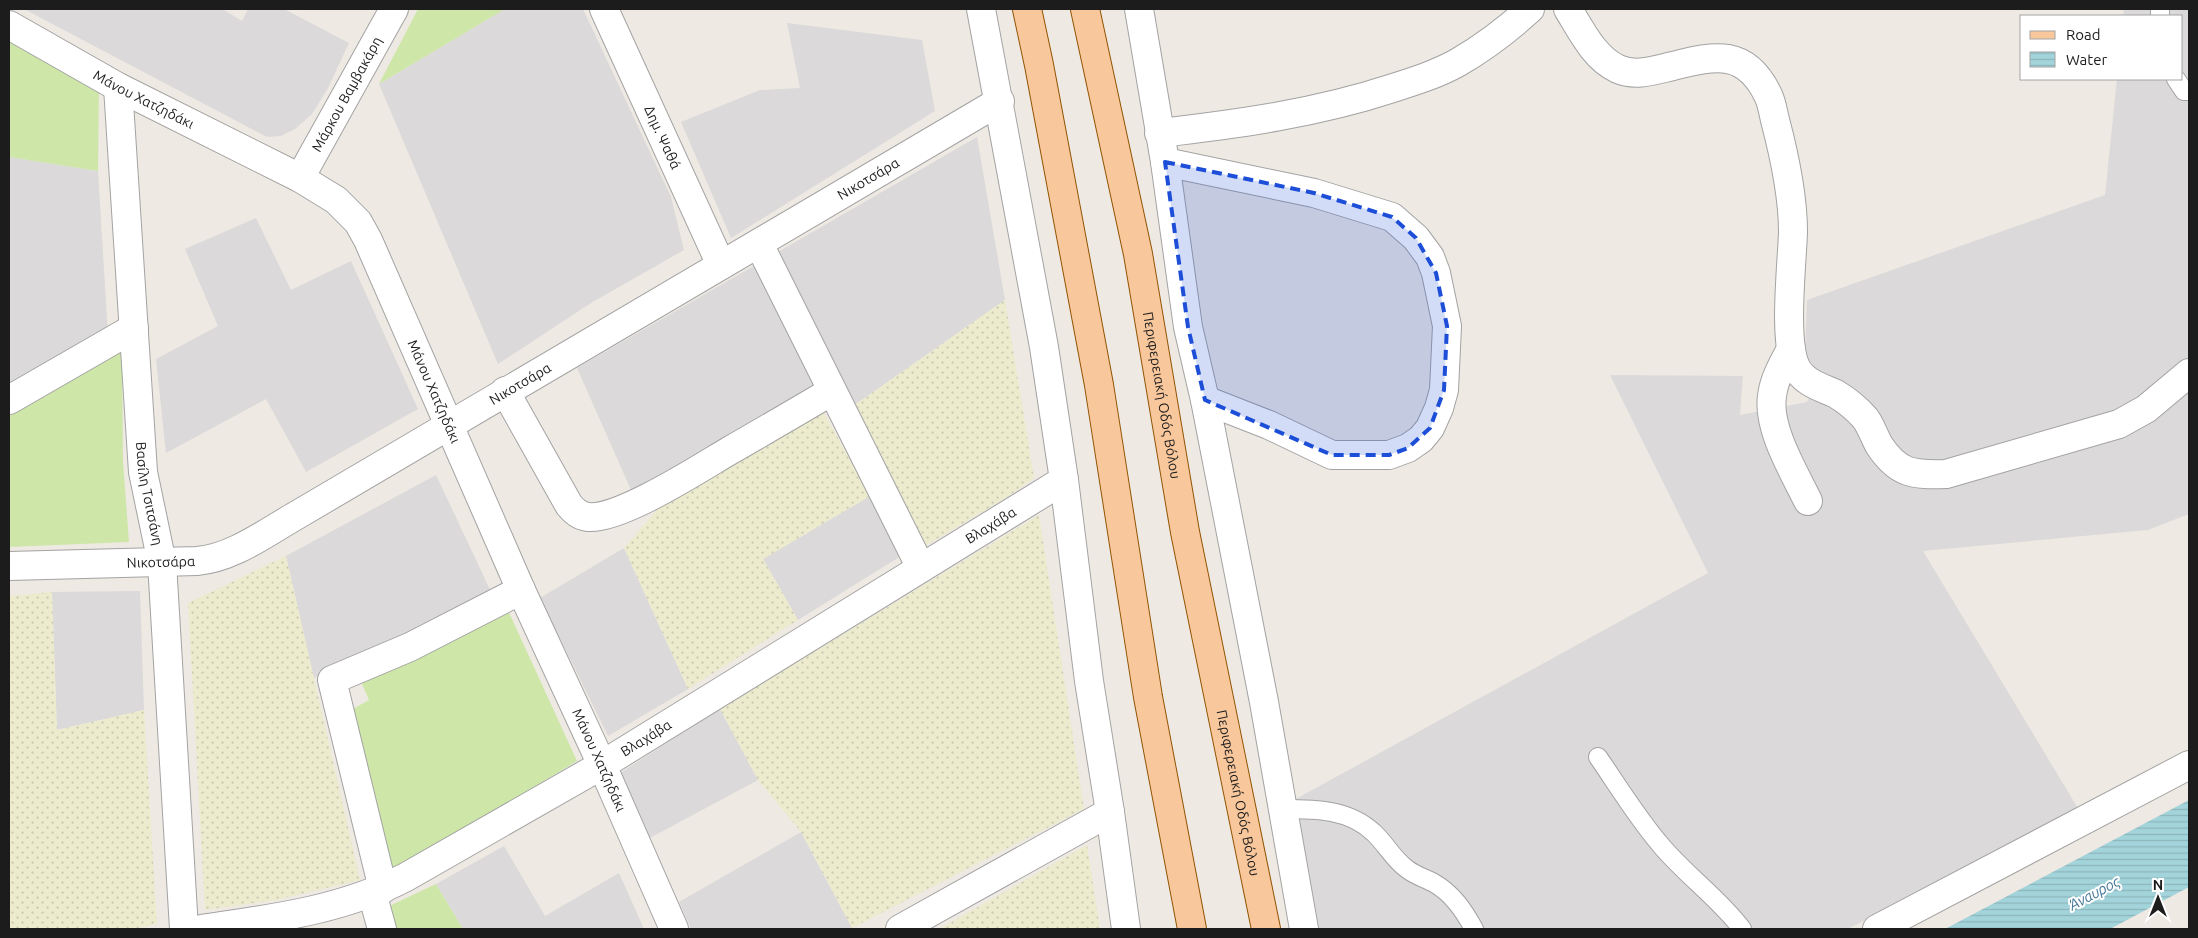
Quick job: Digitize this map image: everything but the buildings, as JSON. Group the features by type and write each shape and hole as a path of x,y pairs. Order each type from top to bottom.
{"main road":[{"path":"1027,9 1099,385 1148,697 1192,929"},
{"name":"Περιφερειακή Οδός Βόλου","path":"1085,9 1138,254 1185,532 1266,929"}],"street":[{"name":"Μάρκου Βαμβακάρη","path":"300,178 394,9"},
{"name":"Δημ. Ψαθά","path":"604,9 721,265"},
{"path":"982,9 1044,347 1064,480 1089,681 1126,929"},
{"path":"1139,9 1159,133 1166,162 1188,327 1205,400 1304,929"},
{"path":"1159,133 1256,122 1357,100 1423,78 1456,63 1492,40 1530,9"},
{"path":"1568,9 1599,54 1606,62 1619,70 1639,73 1702,60 1730,58 1748,66 1758,76 1769,96 1777,126 1792,214 1790,318 1791,349 1796,367 1805,380 1837,395 1852,406 1864,418 1892,463 1909,473 1919,475 1946,474 2119,424 2146,409 2189,373"},
{"name":"Μάνου Χατζηδάκι","path":"9,25 118,86 300,178 340,203 364,231 448,426 521,590 602,764 674,929"},
{"name":"Βασίλη Τσιτσάνη","path":"118,86 144,472 162,563 184,929"},
{"name":"Νικοτσάρα","path":"9,566 204,561 235,549 759,244 1000,101"},
{"path":"1166,162 1314,192 1392,217 1416,238 1430,257 1436,273 1447,326 1444,390 1439,408 1430,428 1421,440 1408,448 1389,455 1332,455 1269,425 1205,400"},
{"path":"759,244 921,568"},
{"path":"9,400 134,328"},
{"path":"1791,349 1777,376 1771,397 1774,422 1784,451 1808,501"},
{"path":"505,391 569,505 578,514 588,517 600,516 659,492 832,391"},
{"name":"Βλαχάβα","path":"201,929 272,919 336,904 377,891 602,764 1064,480"},
{"path":"382,929 377,891 332,680 410,646 521,590"},
{"path":"1877,929 2189,765"},
{"path":"900,929 1110,812"}],"lane":[{"path":"2177,80 2184,91 2189,91"},
{"path":"1598,757 1658,842 1691,878 1729,913 1742,929"},
{"path":"1283,809 1329,811 1345,815 1364,825 1374,833 1387,850 1406,868 1447,891 1474,929"}],"highlighted area":[{"path":"1165,162 1314,193 1392,217 1416,238 1436,273 1447,326 1444,390 1430,428 1408,448 1389,455 1332,455 1205,400 1188,327"}],"shaded area":[{"path":"24,9 222,9 242,21 248,9 284,9 349,43 328,88 312,114 295,129 281,136 267,137"},
{"path":"505,9 583,9 671,197 684,250 591,303 498,364 379,84"},
{"path":"2124,9 2189,9 2189,514 2148,530 1923,551 2079,810 1848,929 1318,929 1294,800 1708,573 1610,375 1743,376 1740,415 1807,402 1821,376 1805,353 1807,300 2105,195 2117,80 2183,80 2183,15 2123,15"},
{"path":"787,23 922,40 935,111 731,238 681,122 760,90 800,88"},
{"path":"977,137 1005,300 846,411 834,386 635,499 577,368"},
{"path":"9,157 98,171 108,336 9,390"},
{"path":"256,218 291,290 351,261 418,409 306,472 266,399 166,453 156,359 218,326 185,249"},
{"path":"436,475 493,596 314,678 286,556"},
{"path":"870,496 909,551 798,620 763,559"},
{"path":"624,548 688,689 608,736 540,598"},
{"path":"140,591 144,710 57,730 52,592"},
{"path":"720,709 758,780 648,839 620,773"},
{"path":"801,832 852,928 691,929 679,902"},
{"path":"504,846 545,916 619,873 644,929 463,929 436,884"}],"green space":[{"path":"418,9 505,9 379,84"},
{"path":"9,41 99,89 98,171 9,157"},
{"path":"1005,300 1034,478 1004,499 915,552 846,411"},
{"path":"122,346 123,461 129,542 9,547 9,408"},
{"path":"819,404 870,496 763,559 798,620 688,689 624,548 676,488"},
{"path":"1039,515 1084,809 852,928 801,832 758,780 720,709"},
{"path":"286,556 360,880 276,900 205,910 188,603"},
{"path":"52,592 57,730 144,710 157,924 134,929 9,929 9,596"},
{"path":"506,606 577,761 402,867 388,872 349,711 369,700 359,677"},
{"path":"1087,845 1100,929 939,929"},
{"path":"436,884 463,929 390,929 385,908"}],"water":[{"name":"Άναυρος","path":"2189,800 2189,887 2110,929 1945,929"}]}
